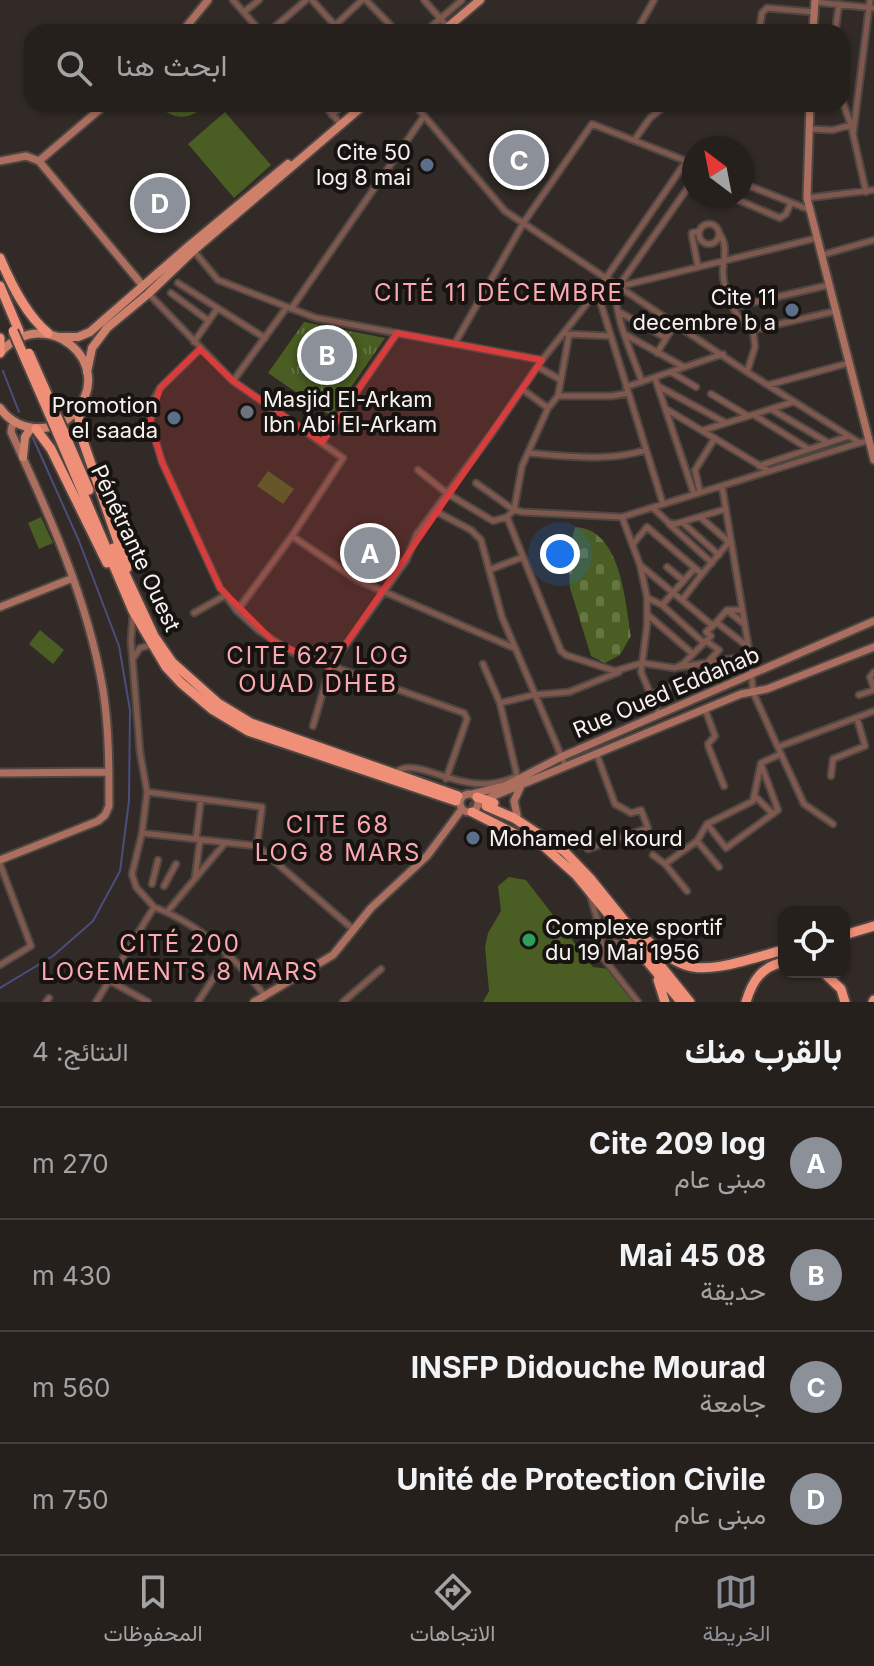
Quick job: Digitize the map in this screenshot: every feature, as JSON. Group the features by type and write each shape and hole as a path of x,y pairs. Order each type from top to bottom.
{"highway":[{"path":"0,258 23,303 48,333"},
{"name":"Pénétrante Ouest","path":"0,286 16,331 128,588 172,662 218,703 251,723 471,803 540,834 577,864 690,1002"},
{"name":"Pénétrante Ouest","path":"0,301 16,331"},
{"path":"0,338 0,353"},
{"path":"78,409 81,435 117,534 128,588"},
{"path":"34,428 51,449 113,575 128,588"},
{"name":"Pénétrante Ouest","path":"128,588 133,611 166,667 181,683 229,720 248,731 375,770"},
{"path":"375,770 399,770 471,803 547,847 584,884 681,1002"},
{"path":"471,803 517,815 540,834"},
{"path":"850,933 874,926"},
{"path":"632,930 678,963 695,968 713,967 778,951"},
{"path":"647,959 662,988 665,1002"},
{"path":"746,1002 759,975 778,964"},
{"path":"829,978 841,989 845,1002"}],"main road":[{"path":"453,24 480,0"},
{"path":"0,408 14,422 34,428 60,424 78,409 87,391 92,348 101,334 191,248 335,118 347,112"},
{"path":"191,248 352,112"},
{"path":"0,353 16,338 27,334 78,337 90,332 146,290"},
{"path":"60,337 78,351 87,372"},
{"path":"23,457 25,437 34,428"}],"street":[{"path":"188,24 208,0"},
{"path":"233,0 254,24"},
{"path":"244,12 259,0"},
{"path":"278,24 306,0"},
{"path":"312,0 333,24"},
{"path":"337,24 364,0 389,24"},
{"path":"434,0 426,2 443,24"},
{"path":"434,24 462,0"},
{"path":"640,24 654,0"},
{"path":"853,135 872,8 870,0"},
{"path":"813,24 815,1 872,8"},
{"path":"836,24 839,4"},
{"path":"760,24 762,13 767,8 814,12"},
{"path":"39,161 97,112"},
{"path":"330,112 335,118 339,112"},
{"path":"421,112 505,211 860,443"},
{"path":"635,139 657,112"},
{"path":"810,112 807,198 874,460"},
{"path":"846,112 866,192"},
{"path":"233,381 289,308 424,116"},
{"path":"455,343 524,222 592,124 682,158"},
{"path":"809,129 833,130 851,125"},
{"path":"0,161 26,156 39,161 146,290 200,349 233,381 343,458 292,536 237,611"},
{"path":"313,726 330,667 406,561 417,534 542,360 597,291 682,167"},
{"path":"754,188 811,210"},
{"path":"807,198 874,190"},
{"path":"642,382 615,298 617,287 682,197"},
{"path":"754,207 780,218 786,214 791,203"},
{"path":"698,267 692,233 709,224 717,227 722,236 727,260 724,272 740,322 753,330 836,311"},
{"path":"699,231 700,241 709,245 716,242 719,233"},
{"path":"617,287 818,238"},
{"path":"822,255 874,240"},
{"path":"191,248 218,280 316,318 542,360"},
{"path":"178,283 265,338"},
{"path":"733,307 830,285"},
{"path":"597,291 663,504"},
{"path":"171,293 209,321"},
{"path":"194,342 217,309"},
{"path":"620,313 666,338"},
{"path":"657,353 675,324"},
{"path":"747,372 755,347 753,330"},
{"path":"322,442 397,333"},
{"path":"566,333 610,336"},
{"path":"418,470 448,494 493,521 507,517 514,510 522,466 548,408 558,396 566,333"},
{"path":"626,335 685,367"},
{"path":"200,349 160,388 154,399 150,422 162,462 220,588 237,611 273,641 330,667 465,714 467,719 446,779"},
{"path":"558,396 612,396 642,382 724,354"},
{"path":"768,385 849,363"},
{"path":"538,367 561,380"},
{"path":"671,372 696,387"},
{"path":"655,378 697,493"},
{"path":"657,386 726,423"},
{"path":"522,389 548,408"},
{"path":"711,394 807,448"},
{"path":"703,431 794,402"},
{"path":"665,408 769,471"},
{"path":"771,409 827,442"},
{"path":"0,420 14,422 11,430 73,578 101,678 109,772 109,806 102,818 0,862 31,946 0,965"},
{"path":"759,466 849,436"},
{"path":"697,493 695,470 715,438"},
{"path":"476,483 514,510 622,517 869,440"},
{"path":"528,453 606,458 624,457 646,450"},
{"path":"722,486 753,692 806,807 833,824"},
{"path":"652,507 712,563"},
{"path":"669,523 726,509"},
{"path":"435,511 476,534 481,540 502,617 566,768"},
{"path":"507,517 563,654 621,671"},
{"path":"622,517 640,565 647,597 642,677 659,714"},
{"path":"700,517 729,542"},
{"path":"682,522 719,555"},
{"path":"632,545 647,527 702,574"},
{"path":"292,536 357,580 514,648"},
{"path":"682,600 729,542"},
{"path":"489,570 523,557"},
{"path":"640,565 682,600 748,647"},
{"path":"667,567 684,581"},
{"path":"662,605 695,568"},
{"path":"0,607 73,578"},
{"path":"194,613 226,595"},
{"path":"647,597 662,605 719,650 703,665"},
{"path":"675,668 711,636 706,632 727,610 742,610"},
{"path":"727,610 744,624"},
{"path":"133,611 133,662 140,752 147,792 142,833 132,874 136,887 154,907 204,934 229,954 265,996"},
{"path":"647,614 703,665"},
{"name":"Rue Oued Eddahab","path":"471,803 561,757 874,621"},
{"path":"133,662 140,648 151,645"},
{"path":"399,770 410,767 474,785 520,780 566,768 741,694 767,689 874,647"},
{"path":"500,703 533,695 569,692 642,663 675,668 750,656"},
{"path":"483,664 500,703 520,780 514,806 517,815"},
{"path":"859,695 874,689 870,677 874,672"},
{"path":"650,695 670,687"},
{"path":"705,709 715,736 708,744 724,786"},
{"path":"665,864 697,841 707,824 753,801 761,763 779,750 874,711"},
{"path":"831,776 833,759 865,746 857,718"},
{"path":"588,849 648,828 641,810 631,813 615,804 597,755"},
{"path":"707,824 726,848 778,810 761,763"},
{"path":"0,773 109,772"},
{"path":"254,1002 326,961 371,908 427,856 471,803 520,780"},
{"path":"147,792 262,807 257,846"},
{"path":"754,795 773,814"},
{"path":"195,879 201,799"},
{"path":"142,833 257,846 354,930"},
{"path":"697,841 719,867"},
{"path":"167,912 226,842"},
{"path":"653,855 665,864 687,891"},
{"path":"152,884 158,860"},
{"path":"164,886 176,864"},
{"path":"584,884 595,908 604,959 638,1002"},
{"path":"96,1002 154,907"},
{"path":"602,945 616,942 638,949"},
{"path":"198,1002 229,954"},
{"path":"343,1002 381,969"},
{"path":"110,981 148,1002"}],"highlighted area":[{"path":"397,333 542,360 330,667 273,641 220,588 162,462 150,422 160,388 200,349 233,381 322,442"}],"green space":[{"path":"167,112 197,112 183,117"},
{"path":"225,112 271,165 234,198 188,144"},
{"path":"304,322 385,338 331,416 268,373"},
{"path":"268,471 294,489 283,504 257,486"},
{"path":"41,517 53,543 39,549 28,523"},
{"path":"575,527 590,531 602,540 611,553 623,586 631,636 620,655 605,663 591,656 570,588 568,555"},
{"path":"40,630 64,650 53,664 29,644"},
{"name":"Complexe sportif du 19 Mai 1956","path":"509,877 526,880 593,967 609,969 634,1002 483,1002 489,991 485,947 488,933 501,911 498,886"}],"waterway":[{"path":"3,371 19,412"},
{"path":"0,988 53,956 93,921 120,871 129,801 130,710 119,646 79,541 33,438"}],"tunnel":[{"path":"456,801 484,811"}],"place":[{"name":"INSFP Didouche Mourad","path":"519,160"},
{"name":"Cite 50 log 8 mai","path":"427,165"},
{"name":"Unité de Protection Civile","path":"160,203"},
{"name":"Cite 11 decembre b a","path":"792,310"},
{"name":"08 Mai 45","path":"327,355"},
{"name":"Masjid El-Arkam Ibn Abi El-Arkam","path":"247,412"},
{"name":"Promotion el saada","path":"174,418"},
{"name":"Cite 209 log","path":"370,553"},
{"name":"Mohamed el kourd","path":"473,838"},
{"name":"Complexe sportif du 19 Mai 1956","path":"529,940"}],"district":[{"name":"CITÉ 11 DÉCEMBRE","path":"499,292"},
{"name":"CITE 627 LOG OUAD DHEB","path":"318,669"},
{"name":"CITE 68 LOG 8 MARS","path":"338,838"},
{"name":"CITÉ 200 LOGEMENTS 8 MARS","path":"180,957"}]}
